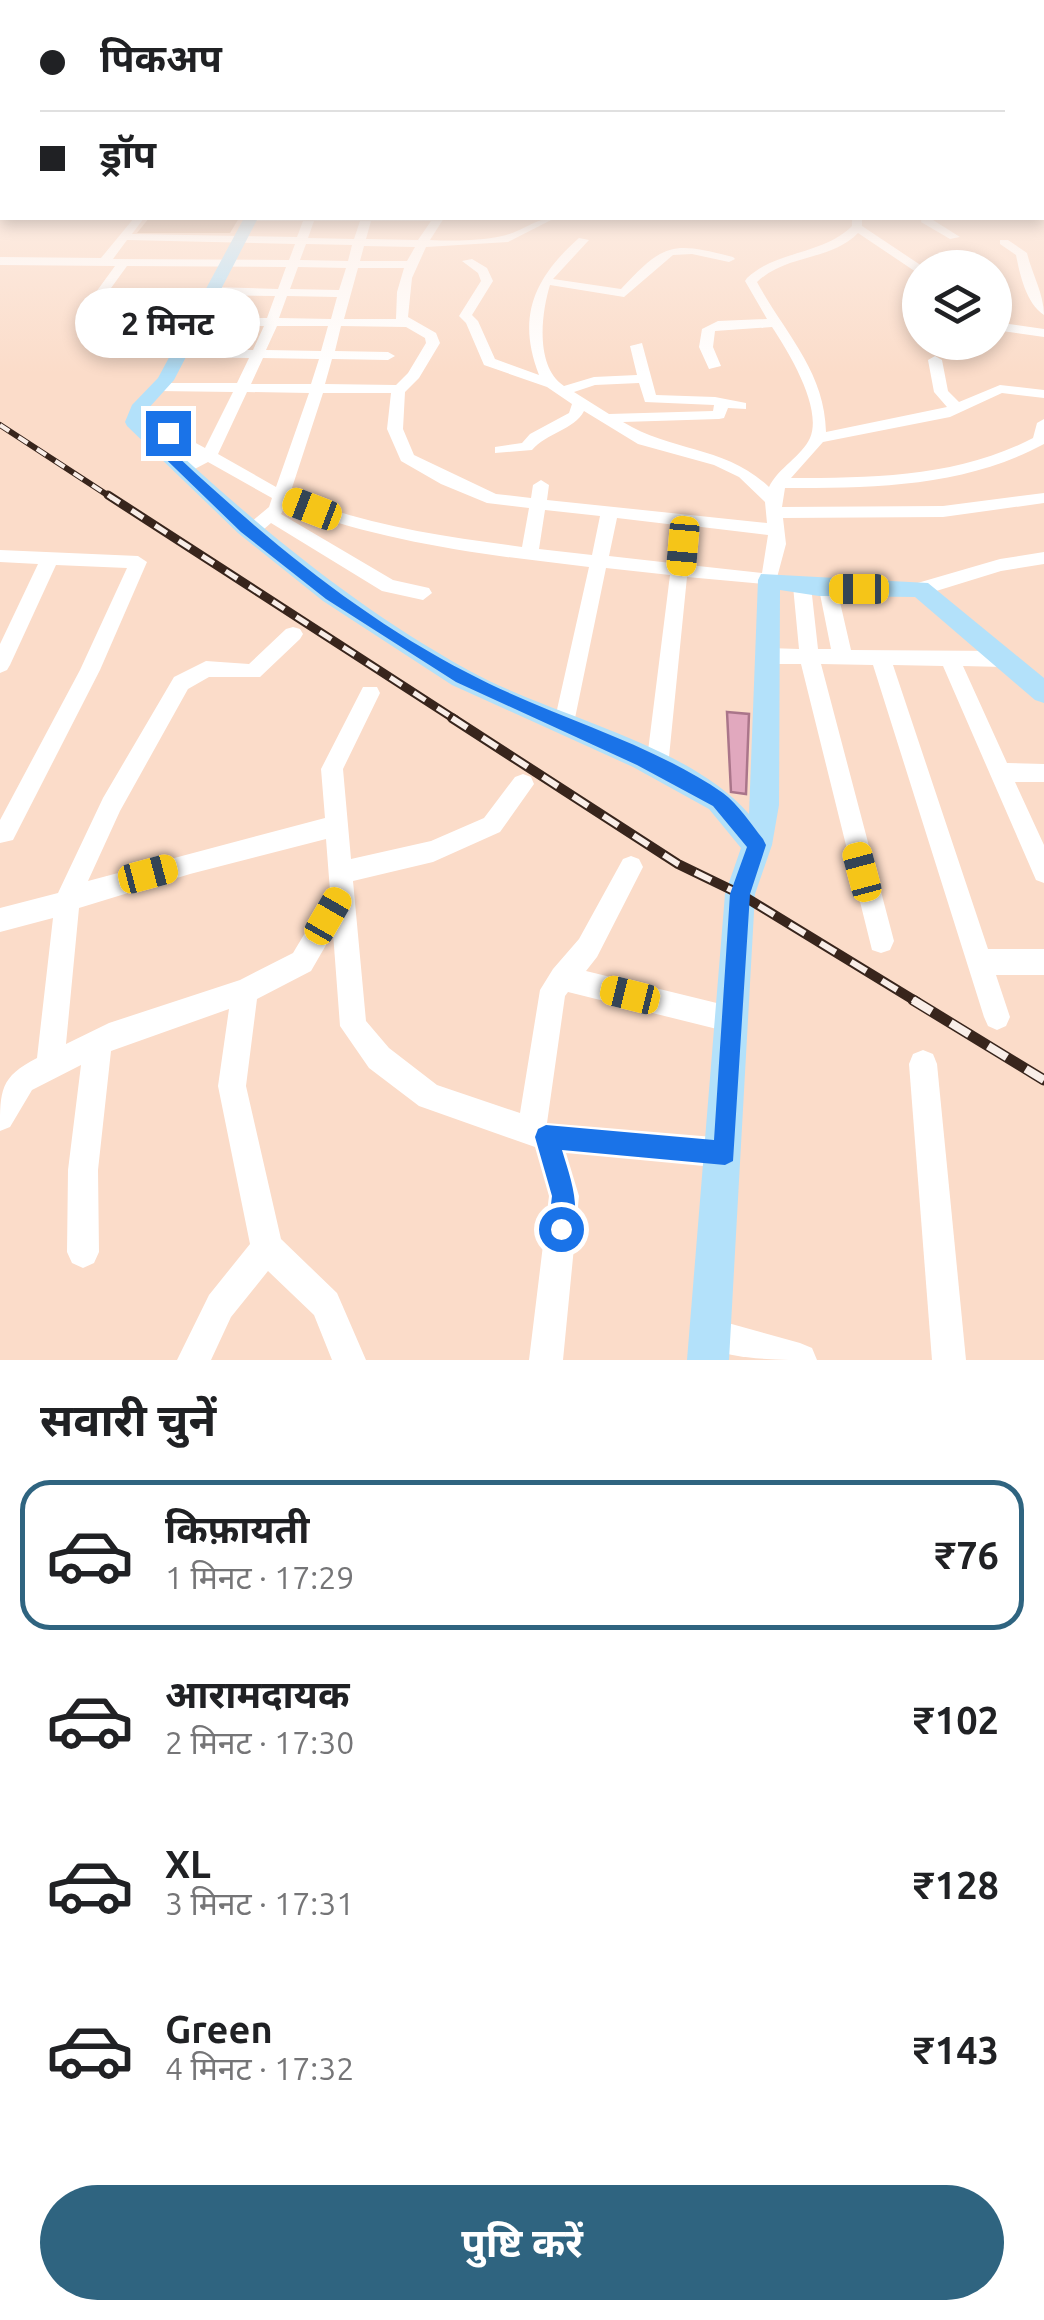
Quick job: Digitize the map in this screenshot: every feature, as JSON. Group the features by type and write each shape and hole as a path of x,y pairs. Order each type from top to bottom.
{"main road":[{"path":"235,247 179,354 138,409 134,422 184,470 260,524 331,595 461,678 657,767 719,800 757,845"},
{"path":"709,1347 740,894 757,845 765,805 769,580 828,589 920,589 1044,693"}],"street":[{"path":"104,264 116,247"},
{"path":"184,470 210,454 272,322 300,247"},
{"path":"360,247 281,496 260,524 388,586 423,592"},
{"path":"419,247 411,264 402,319 431,336 433,344 400,389 395,429 408,458 493,499 686,520 775,506 978,464 1024,450 1043,434"},
{"path":"559,388 541,372 537,341 545,280 577,247"},
{"path":"545,280 624,292 655,260 678,247"},
{"path":"689,247 729,259"},
{"path":"150,438 168,433 281,496 338,519 398,535 769,580 777,544 775,506 818,438 806,364 766,312 751,281 767,264 817,247"},
{"path":"1012,247 1020,253 1042,303"},
{"path":"0,261 226,266 411,264"},
{"path":"468,262 482,271 487,281 465,316 472,321 489,362 559,388 644,441 745,472 775,506 869,516 958,513 1044,498"},
{"path":"122,264 81,322 410,323"},
{"path":"212,291 346,294"},
{"path":"714,366 706,347 710,329 718,325 777,324"},
{"path":"1012,329 1044,334"},
{"path":"638,346 650,399 741,406"},
{"path":"179,354 388,356"},
{"path":"935,360 941,392 956,409"},
{"path":"559,388 594,381 645,379"},
{"path":"158,387 400,389"},
{"path":"818,438 946,414 1000,389 1044,394"},
{"path":"500,450 527,447 535,438 575,416 581,400"},
{"path":"609,418 719,415 722,402"},
{"path":"530,554 542,485"},
{"path":"564,724 610,511"},
{"path":"657,767 686,520"},
{"path":"0,556 138,562 90,670 5,833 0,833"},
{"path":"0,665 50,558"},
{"path":"920,589 1000,565 1044,558"},
{"path":"802,586 809,657 880,940"},
{"path":"828,589 842,658"},
{"path":"50,1066 68,898 111,805 181,684 206,669 253,672 293,634"},
{"path":"768,656 1003,659"},
{"path":"882,658 997,1016"},
{"path":"950,659 1044,872"},
{"path":"370,693 332,768 353,1026 379,1058 429,1096 539,1135 725,1153"},
{"path":"1000,772 1044,773"},
{"path":"0,1118 11,1083 98,1042 245,991 302,962 341,883 492,825 523,784"},
{"path":"0,920 22,918 68,898 336,826"},
{"path":"546,1360 564,1196 539,1135 553,990 588,948 631,866"},
{"path":"980,962 1044,962"},
{"path":"562,978 733,1020"},
{"path":"245,991 232,1086 266,1248 326,1304 349,1360"},
{"path":"83,1252 83,1170 98,1042"},
{"path":"923,1064 949,1360"},
{"path":"194,1360 220,1306 266,1248"},
{"path":"709,1347 800,1360"}],"building":[{"path":"727,712 749,714 746,794 731,792"}],"railway":[{"path":"0,425 112,498"},
{"path":"108,495 456,720"},
{"path":"452,718 678,864 740,894 917,1002"},
{"path":"913,1000 1044,1080"}],"route":[{"path":"168,433 150,438 246,528 331,595 461,678 643,759 719,800 757,845 740,894 725,1153 546,1137 564,1196 561,1229"}]}
